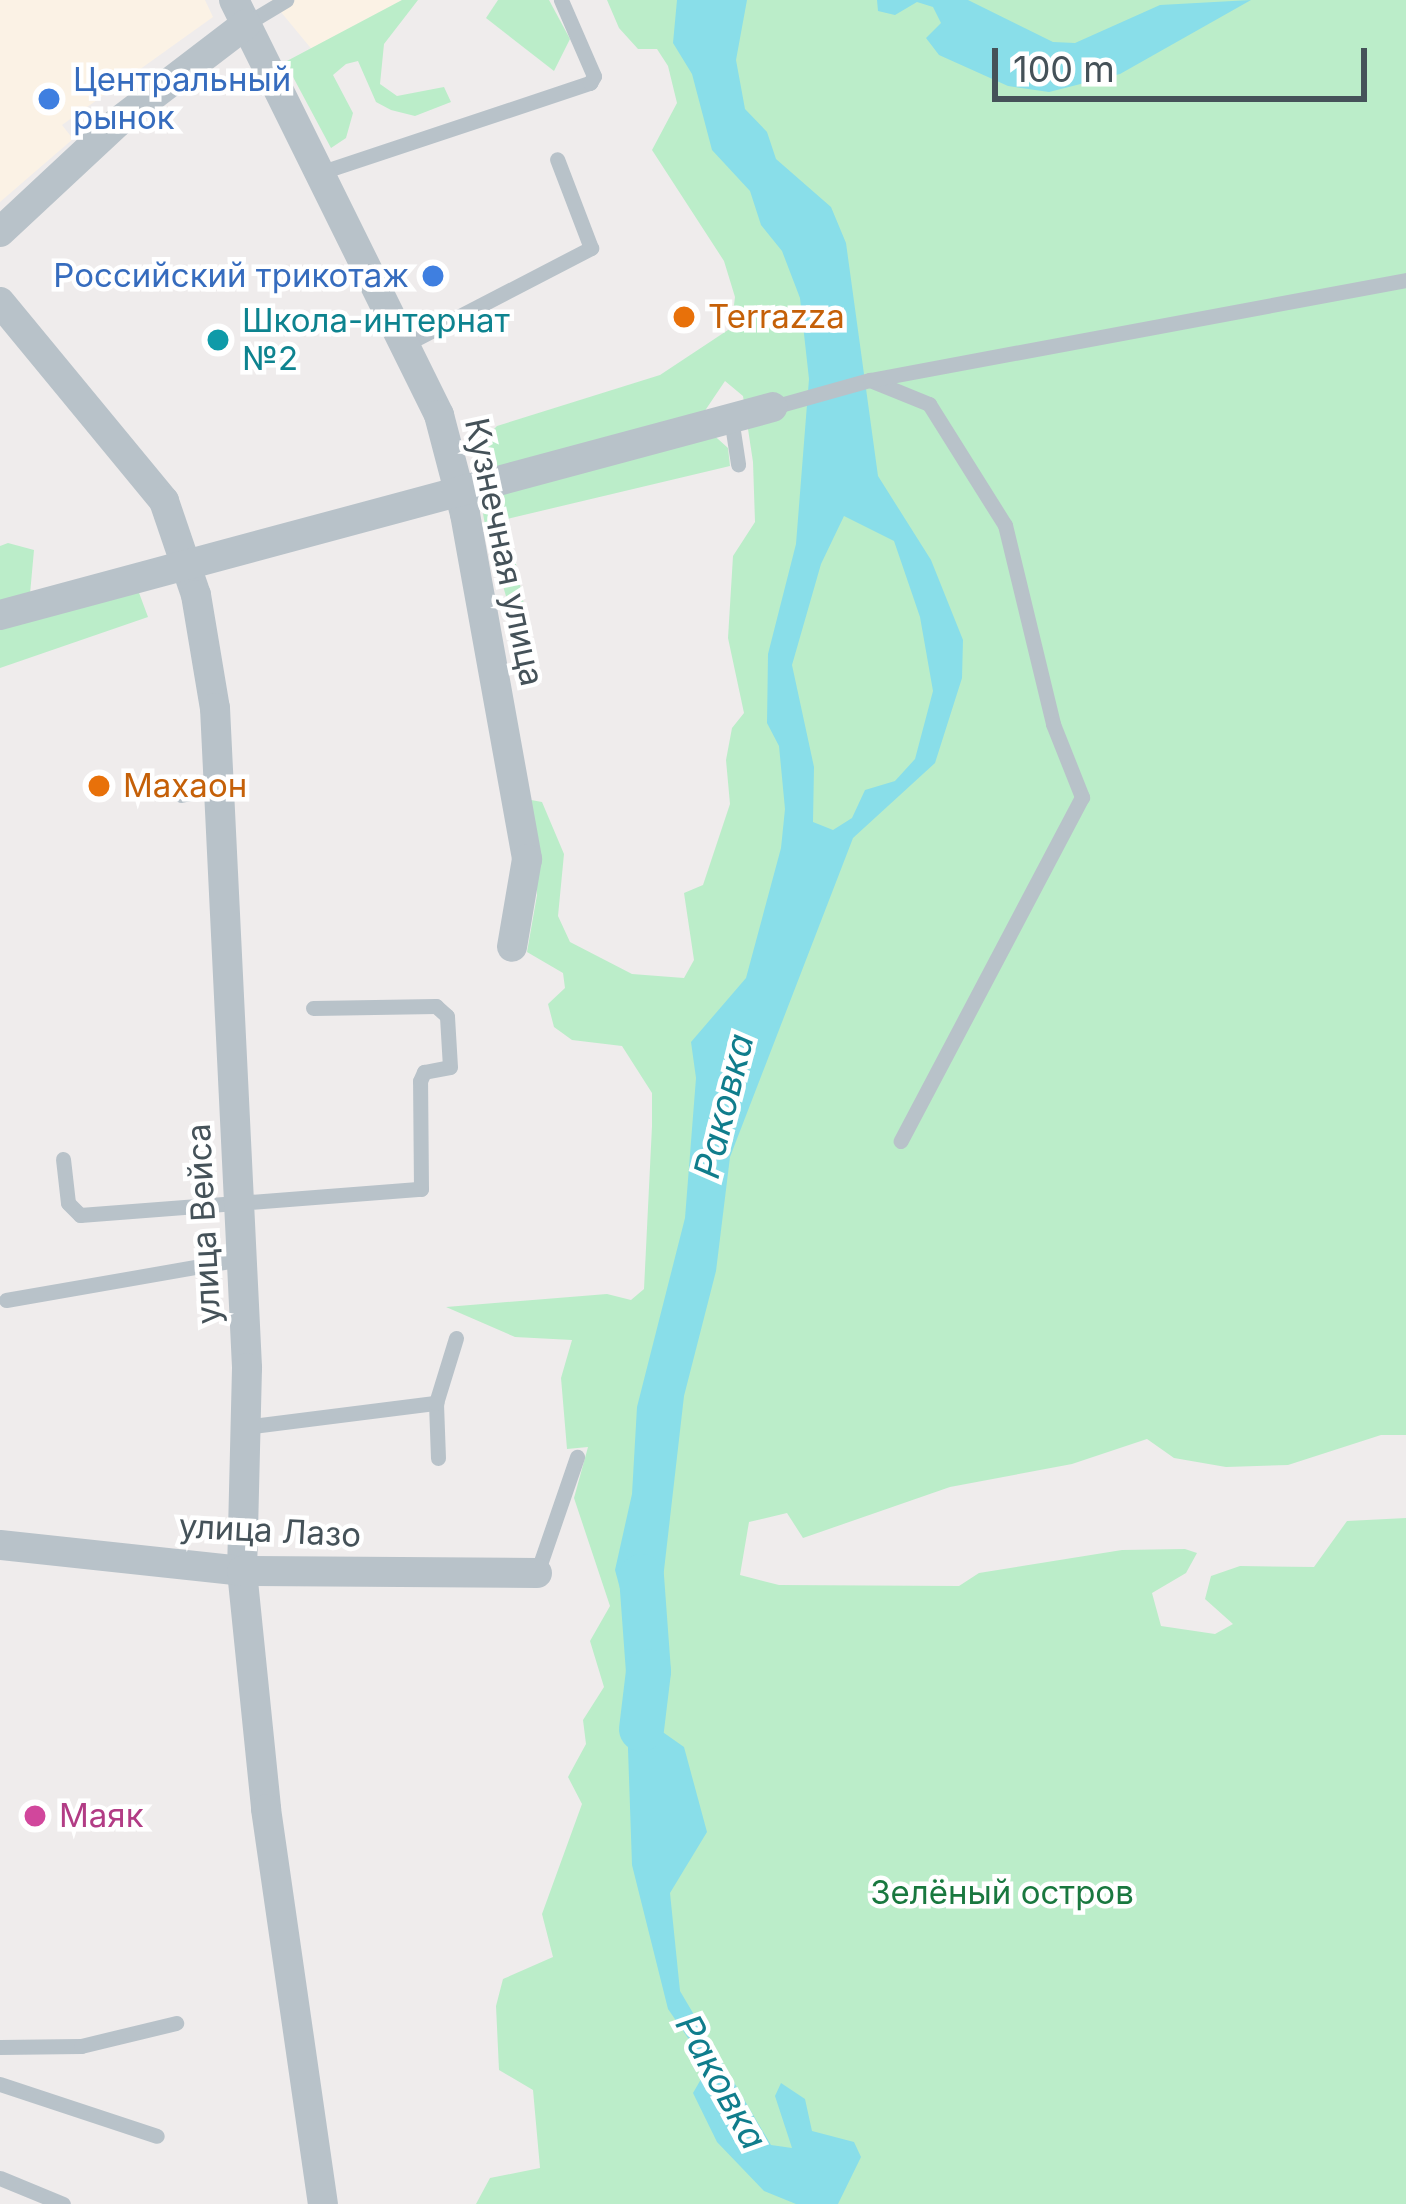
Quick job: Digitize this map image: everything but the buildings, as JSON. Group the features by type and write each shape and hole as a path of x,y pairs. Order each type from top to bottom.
{"street":[{"name":"Кузнечная улица","path":"240,12 439,415 459,488 527,859 512,947"},
{"path":"0,232 240,12"},
{"name":"улица Вейса","path":"4,314 164,501 188,565 215,708 242,1259 242,1571 266,1808 323,2204"},
{"path":"0,615 773,407"},
{"name":"улица Лазо","path":"0,1545 242,1571 537,1574"}],"lane":[{"path":"240,12 286,0"},
{"path":"319,173 590,83 594,76 561,0"},
{"path":"404,345 591,248 557,159"},
{"path":"773,407 870,380 1406,280"},
{"path":"870,380 929,404 1005,525 1053,724 1082,796 901,1141"},
{"path":"731,418 739,464"},
{"path":"182,795 219,787"},
{"path":"63,1160 68,1203 80,1215 421,1190 419,1081 424,1072 450,1067 447,1016 436,1006 313,1008"},
{"path":"6,1300 242,1259"},
{"path":"438,1458 436,1403 456,1338"},
{"path":"245,1427 436,1403"},
{"path":"537,1574 577,1457"},
{"path":"0,2047 81,2046 176,2023"},
{"path":"0,2084 157,2136"},
{"path":"0,2178 64,2204"}],"shaded area":[{"name":"Центральный рынок","path":"0,0 205,0 213,17 62,125 73,139 0,202"},
{"path":"271,0 402,0 314,52"}],"green space":[{"path":"402,0 418,0 384,44 380,84 397,96 444,87 451,102 415,116 391,110 376,102 358,61 346,64 333,75 353,113 346,138 331,148 285,62"},
{"path":"498,0 549,0 570,39 554,71 486,18"},
{"name":"Зелёный остров","path":"607,0 1406,0 1406,1435 1381,1435 1288,1465 1226,1467 1174,1458 1147,1439 1072,1464 950,1487 803,1538 787,1513 749,1522 740,1575 779,1585 959,1586 979,1573 1122,1550 1185,1549 1197,1553 1186,1573 1152,1593 1161,1626 1215,1634 1233,1624 1205,1599 1211,1576 1240,1566 1314,1567 1347,1521 1406,1518 1406,2204 476,2204 490,2178 540,2168 533,2090 499,2070 496,2006 503,1979 553,1957 542,1914 582,1804 568,1777 586,1744 583,1720 604,1687 590,1641 610,1606 574,1498 588,1447 567,1449 561,1378 572,1340 515,1337 446,1307 607,1294 631,1300 644,1289 652,1126 652,1093 622,1046 572,1040 554,1027 548,1004 565,988 563,973 527,952 537,895 531,800 542,802 564,854 558,916 570,942 632,974 684,978 694,960 684,893 703,885 730,804 726,760 732,728 744,713 728,638 733,556 755,522 753,462 743,396 725,381 698,421 728,448 730,466 507,519 527,620 518,637 485,525 476,474 488,471 482,441 497,426 660,375 731,328 735,297 724,261 652,150 677,103 668,66 657,49 638,49 619,28"},
{"path":"8,543 34,550 30,594 150,562 138,590 148,617 0,668 0,546"}],"water":[{"path":"677,0 747,0 736,60 745,109 767,132 776,159 831,207 846,243 878,476 931,560 963,640 962,678 935,763 853,838 730,1157 716,1271 684,1396 663,1579 640,1638 632,1633 615,1570 632,1494 637,1407 685,1218 696,1078 691,1042 746,978 781,848 785,809 779,746 767,723 768,654 796,544 809,379 800,298 782,251 761,225 750,191 712,150 692,74 673,43","holes":["844,516 894,541 920,617 933,691 915,759 895,781 865,790 852,818 833,830 813,822 814,767 792,665 821,564"]},
{"path":"877,0 968,0 1053,42 1075,43 1160,5 1251,0 1120,74 1049,92 1008,86 939,55 926,38 941,23 933,7 917,2 895,15 878,11"},
{"path":"640,1665 657,1679 647,1721 684,1747 707,1832 670,1893 680,1991 771,2145 792,2148 775,2096 781,2083 805,2099 812,2131 854,2142 861,2157 838,2204 796,2204 764,2191 717,2142 693,2093 708,2067 668,2009 632,1865 627,1720"}],"waterway":[{"name":"Раковка","path":"641,1576 648,1671 641,1729"}],"place":[{"name":"Центральный рынок","path":"49,99"},
{"name":"Российский трикотаж","path":"433,276"},
{"name":"Terrazza","path":"684,317"},
{"name":"Школа-интернат №2","path":"218,340"},
{"name":"Махаон","path":"99,786"},
{"name":"Маяк","path":"35,1816"}]}
